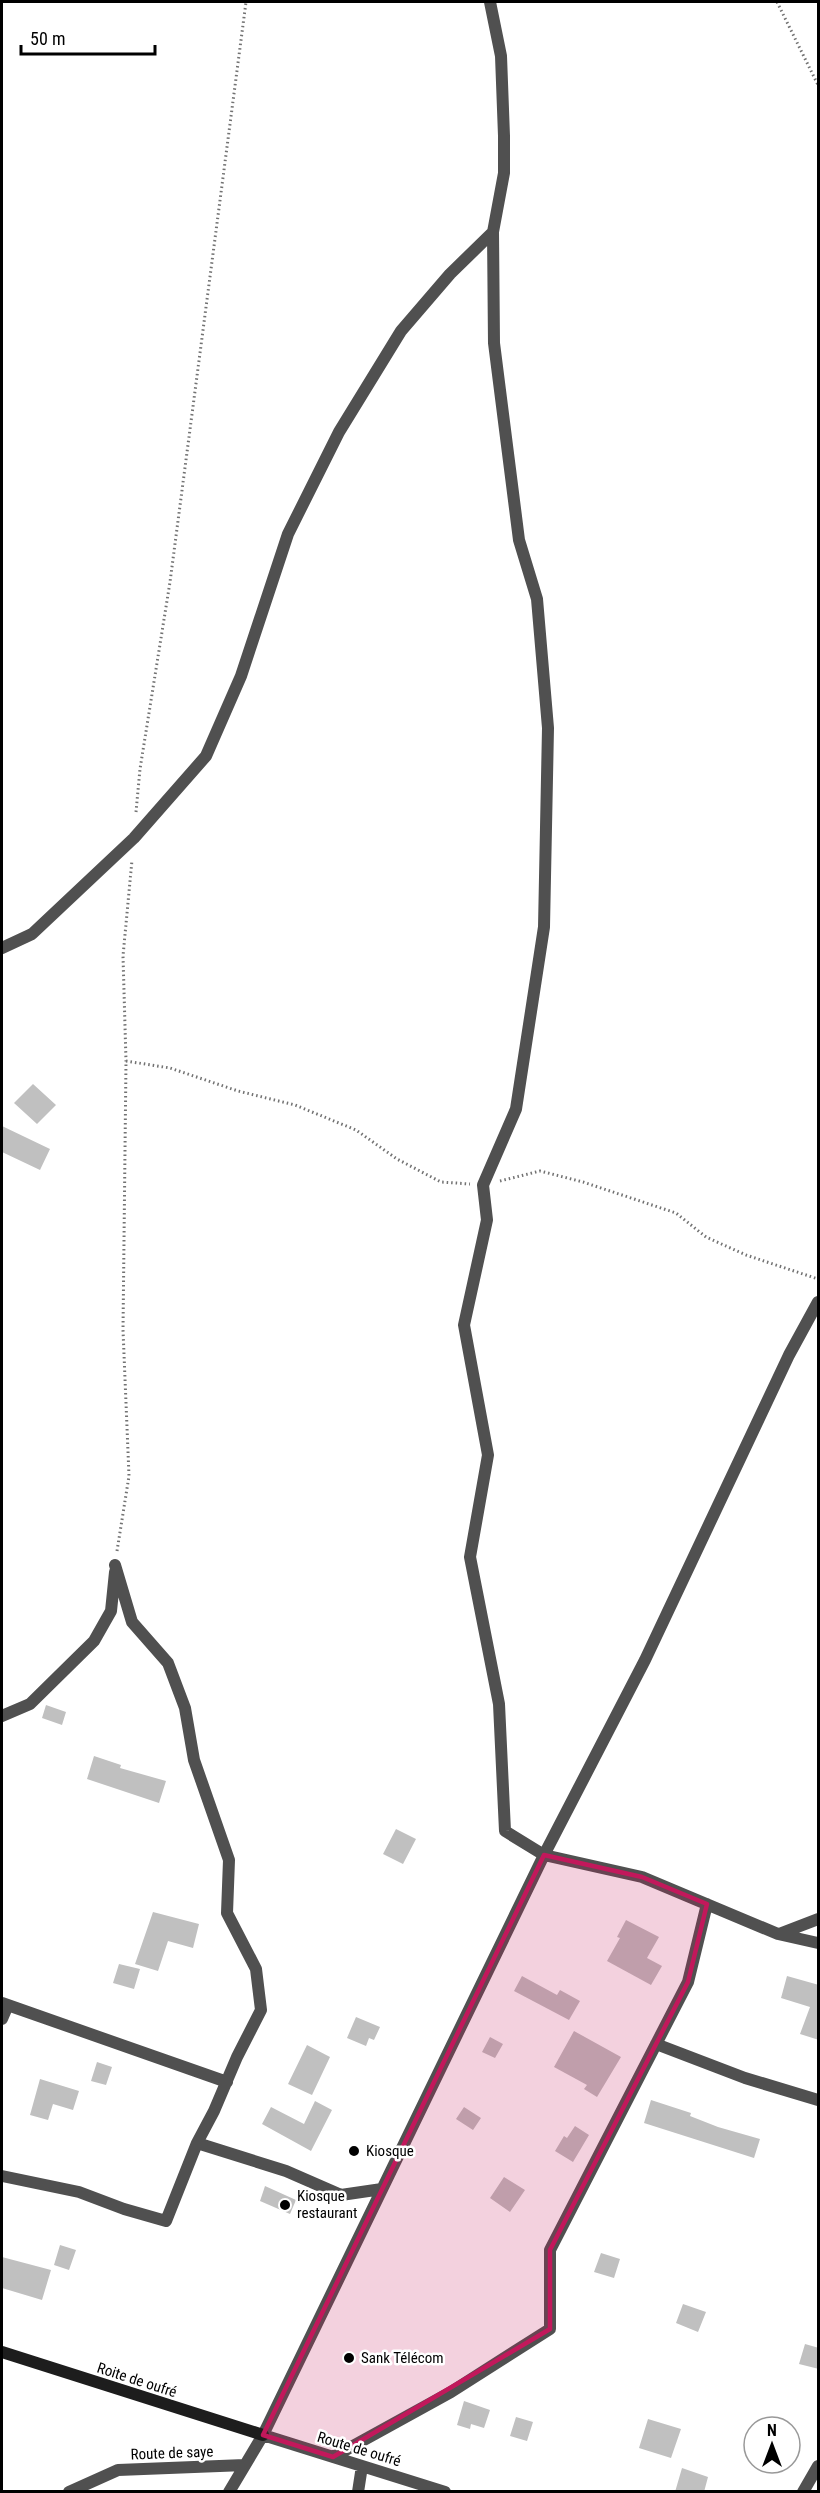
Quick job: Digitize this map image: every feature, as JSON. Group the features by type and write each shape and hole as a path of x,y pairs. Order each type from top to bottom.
{"street":[{"path":"490,2 501,56 504,136 504,172 493,232 494,343 519,540 537,599 548,728 544,927 516,1109 483,1185 487,1220 464,1325 488,1455 470,1557 499,1704 505,1831 544,1855 642,1877 778,1935 819,1943"},
{"path":"2,948 32,934 134,838 206,756 242,676 288,534 339,432 401,331 450,274 493,232"},
{"path":"229,2492 263,2436 544,1855 645,1660 789,1355 819,1302"},
{"path":"2,1716 30,1704 94,1641 111,1611 115,1565"},
{"path":"2,2176 79,2192 124,2209 166,2221 196,2143 261,2010 256,1969 227,1913 229,1860 194,1760 186,1708 168,1663 132,1622 115,1565"},
{"path":"333,2457 451,2392 550,2329 550,2250 688,1982 707,1904"},
{"path":"778,1935 819,1919"},
{"path":"2,2019 5,2004 97,2039 227,2082"},
{"path":"656,2044 745,2078 819,2100"},
{"path":"196,2143 286,2172 341,2195 382,2189"},
{"name":"Roite de oufré","path":"2,2352 263,2436"},
{"name":"Route de oufré","path":"263,2436 445,2492"},
{"name":"Route de saye","path":"69,2492 118,2470 245,2465"},
{"path":"358,2492 362,2466"},
{"path":"819,2466 804,2490 819,2491"}],"path":[{"path":"115,1565 129,1476 123,1330 126,1061 123,956 140,769 170,582 246,2"},
{"path":"777,2 819,85"}],"highlighted area":[{"path":"544,1855 642,1877 707,1904 688,1982 550,2250 550,2329 333,2457 263,2435"}],"building":[{"path":"33,1084 56,1105 37,1124 14,1103"},
{"path":"2,1126 50,1149 40,1170 2,1152"},
{"path":"46,1705 66,1712 62,1725 42,1718"},
{"path":"94,1756 121,1765 120,1768 166,1781 159,1803 87,1779"},
{"path":"396,1829 416,1839 403,1864 383,1854"},
{"path":"153,1912 199,1924 193,1948 168,1941 158,1971 135,1964"},
{"path":"626,1920 659,1937 647,1958 662,1966 651,1985 607,1961 620,1938 617,1937"},
{"path":"119,1964 140,1969 134,1989 113,1983"},
{"path":"522,1976 557,1995 560,1990 580,2001 569,2020 514,1991"},
{"path":"787,1976 819,1985 819,2040 800,2034 810,2007 781,1998"},
{"path":"356,2017 380,2027 374,2040 369,2038 366,2046 347,2038"},
{"path":"574,2031 621,2057 597,2097 584,2089 587,2085 554,2067"},
{"path":"490,2037 503,2044 495,2058 482,2052"},
{"path":"307,2045 330,2057 312,2095 288,2084"},
{"path":"97,2062 112,2067 106,2085 91,2081"},
{"path":"40,2079 79,2091 73,2110 53,2104 48,2120 30,2115"},
{"path":"651,2100 691,2113 690,2116 718,2127 760,2139 754,2158 644,2123"},
{"path":"315,2101 332,2110 311,2151 262,2124 271,2107 304,2124"},
{"path":"464,2107 481,2118 473,2130 456,2119"},
{"path":"575,2126 589,2135 573,2162 555,2151 564,2136 567,2138"},
{"path":"504,2177 525,2190 510,2212 490,2198"},
{"path":"265,2186 296,2200 290,2214 260,2201"},
{"path":"60,2245 76,2250 69,2270 54,2265"},
{"path":"601,2253 620,2259 614,2278 594,2272"},
{"path":"2,2257 51,2270 42,2300 2,2288"},
{"path":"683,2304 706,2312 698,2332 676,2323"},
{"path":"805,2344 819,2348 819,2369 799,2364"},
{"path":"464,2401 490,2410 484,2428 471,2424 470,2429 457,2425"},
{"path":"516,2417 533,2422 527,2441 510,2436"},
{"path":"648,2419 681,2429 671,2458 639,2448"},
{"path":"682,2468 708,2477 704,2492 675,2492"}],"place":[{"name":"Kiosque","path":"354,2151"},
{"name":"Kiosque restaurant","path":"285,2205"},
{"name":"Sank Télécom","path":"349,2358"}]}
